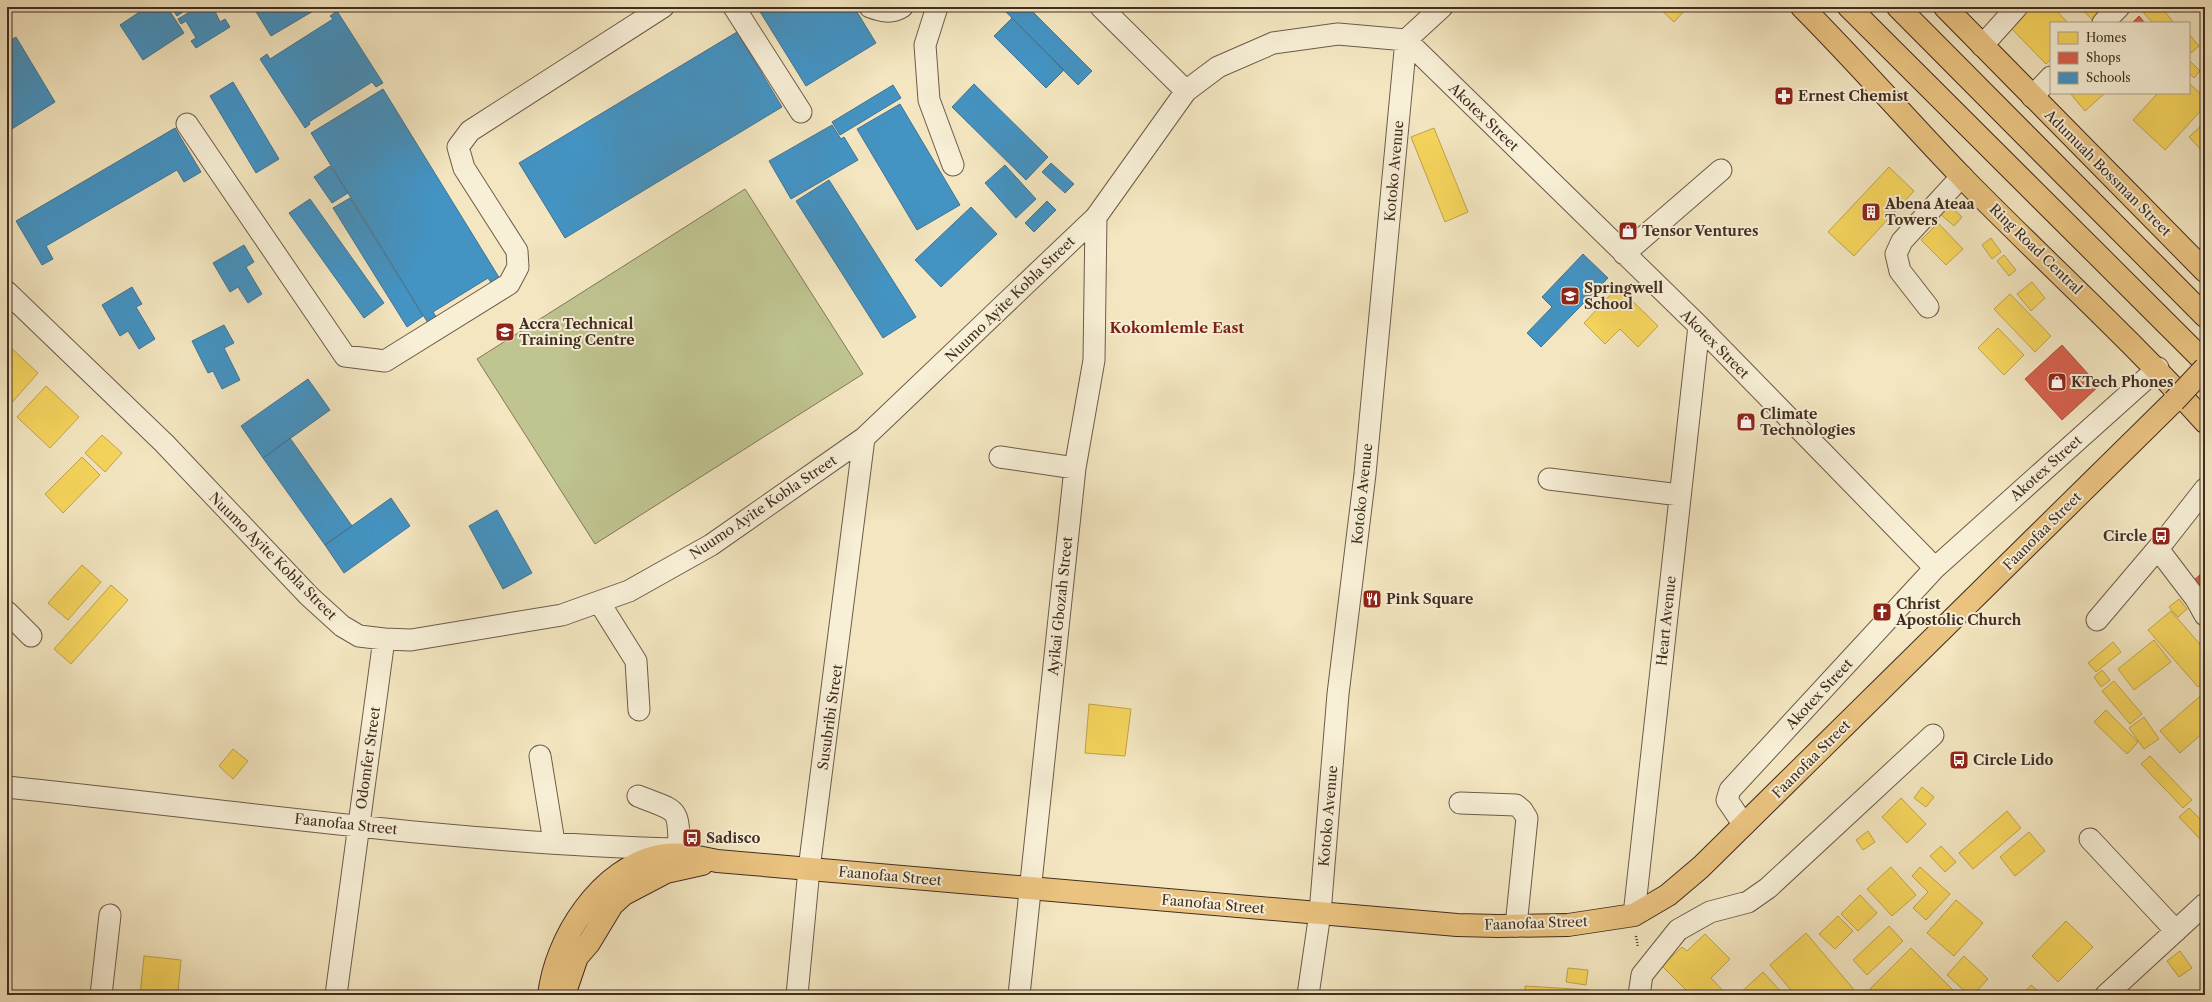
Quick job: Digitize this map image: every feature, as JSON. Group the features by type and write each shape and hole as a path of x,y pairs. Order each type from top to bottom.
{"main road":[{"name":"Ring Road Central","path":"1802,7 1858,64 1962,176 2158,368 2205,422"},
{"path":"1849,7 2205,362"},
{"path":"1898,7 2205,316"},
{"path":"1936,7 1964,28"},
{"name":"Adumuah Bossman Street","path":"1945,7 2205,271"},
{"name":"Faanofaa Street","path":"717,861 1457,925 1568,925 1634,915 1668,895 1701,867 2174,401 2205,368"},
{"path":"549,995 557,955 583,908 590,900 620,876 642,862 659,856 681,852 717,861"},
{"path":"564,995 578,957 589,943 612,905 624,894 666,872 717,861"}],"street":[{"path":"187,124 345,356 385,361 509,284 518,267 517,251 464,168 458,147 470,131 663,7"},
{"path":"734,7 801,112"},
{"path":"870,7 884,12 902,7"},
{"path":"937,7 925,45 930,100 953,166"},
{"path":"1406,40 1442,7"},
{"path":"1982,46 2017,7"},
{"path":"2104,22 2119,7"},
{"path":"1108,9 1186,91"},
{"name":"Nuumo Ayite Kobla Street","path":"7,292 164,443 309,596 342,626 359,636 410,640 562,615 629,591 711,545 864,438 1096,217 1186,91 1218,67 1273,42 1338,34 1406,40"},
{"name":"Akotex Street","path":"1406,40 1699,326 1934,568"},
{"name":"Kotoko Avenue","path":"1308,995 1320,913 1338,694 1365,474 1406,40"},
{"path":"2032,97 2050,78"},
{"path":"1624,254 1721,170"},
{"path":"1928,307 1900,271 1896,254 1902,241 1962,176"},
{"name":"Ayikai Gbozah Street","path":"1019,995 1075,468 1094,360 1096,217"},
{"name":"Heart Avenue","path":"1634,915 1699,326"},
{"name":"Akotex Street","path":"1744,825 1727,800 1730,790 1934,568 2158,368"},
{"name":"Susubribi Street","path":"797,995 809,869 864,438"},
{"path":"1000,457 1075,468"},
{"path":"1549,479 1680,495"},
{"path":"2097,620 2158,548 2205,489"},
{"path":"2158,548 2196,599 2205,615"},
{"path":"599,602 636,661 640,710"},
{"path":"7,612 31,636"},
{"name":"Odomfer Street","path":"336,995 384,639"},
{"path":"1639,995 1642,975 1678,930 1710,912 1748,902 1768,888 1933,734"},
{"path":"540,756 554,842"},
{"name":"Faanofaa Street","path":"7,787 359,826 681,852"},
{"path":"638,796 672,810 676,815 681,852"},
{"path":"1460,803 1516,805 1522,810 1527,818 1516,926"},
{"path":"2090,839 2176,931"},
{"path":"2106,995 2205,904"},
{"path":"101,995 110,915"}],"green space":[{"path":"745,189 863,374 595,544 477,359"}],"building: Homes":[{"path":"1658,7 1688,7 1674,22"},
{"path":"1992,7 2006,7 1999,14"},
{"path":"2030,7 2053,7 2067,22 2050,22 2050,60 2046,64 2010,27"},
{"path":"2083,7 2112,7 2096,22 2094,22 2082,9"},
{"path":"2142,7 2161,7 2173,22 2152,22 2140,9"},
{"path":"2190,35 2199,46 2191,53 2190,52"},
{"path":"2190,61 2200,71 2194,78 2190,74"},
{"path":"2190,84 2205,98 2205,106 2165,150 2133,120 2157,94 2190,94"},
{"path":"2071,94 2104,94 2085,111"},
{"path":"2205,115 2205,154 2189,137 2204,123 2201,119"},
{"path":"1434,128 1468,212 1445,222 1411,137"},
{"name":"Abena Ateaa Towers","path":"1889,167 1914,191 1854,256 1828,232"},
{"path":"1947,203 1962,217 1954,226 1938,212"},
{"path":"1938,223 1963,249 1946,265 1921,240"},
{"path":"1991,238 2001,252 1992,259 1982,245"},
{"path":"2004,255 2016,270 2009,276 1997,261"},
{"path":"2032,282 2045,298 2031,311 2017,294"},
{"path":"1618,287 1658,326 1638,347 1620,329 1605,344 1584,323"},
{"path":"2010,294 2051,336 2035,352 1994,309"},
{"path":"1998,328 2024,355 2004,375 1978,348"},
{"path":"7,344 38,373 8,407 7,406"},
{"path":"46,386 79,417 50,448 17,417"},
{"path":"102,435 122,453 105,472 85,453"},
{"path":"82,457 100,475 63,513 45,494"},
{"path":"82,565 101,582 68,620 48,603"},
{"path":"111,585 128,600 71,664 54,649"},
{"path":"2179,599 2187,609 2178,617 2169,607"},
{"path":"2171,611 2205,650 2205,681 2198,687 2148,630"},
{"path":"2154,640 2171,662 2134,690 2118,669"},
{"path":"2113,642 2121,652 2096,672 2088,663"},
{"path":"2102,670 2110,680 2101,687 2094,677"},
{"path":"2114,681 2142,714 2130,724 2102,691"},
{"path":"2205,692 2205,731 2180,753 2160,731"},
{"path":"1089,704 1131,709 1125,756 1085,753"},
{"path":"2106,710 2138,742 2127,754 2094,722"},
{"path":"2144,717 2159,739 2144,749 2129,728"},
{"path":"233,749 248,761 233,779 219,766"},
{"path":"2150,756 2192,800 2183,808 2141,764"},
{"path":"1922,787 1934,797 1926,807 1914,798"},
{"path":"1901,798 1926,824 1907,843 1882,817"},
{"path":"2189,808 2200,819 2205,815 2205,836 2201,840 2179,817"},
{"path":"2007,811 2021,828 1973,869 1959,853"},
{"path":"1868,831 1875,842 1863,850 1856,840"},
{"path":"2029,832 2045,851 2015,876 2000,857"},
{"path":"1941,846 1956,862 1945,872 1930,856"},
{"path":"1891,867 1916,895 1892,916 1867,889"},
{"path":"1920,867 1950,894 1926,920 1913,908 1928,892 1912,876"},
{"path":"1860,895 1877,913 1858,931 1841,914"},
{"path":"1956,900 1983,923 1954,956 1927,933"},
{"path":"1838,916 1853,931 1835,949 1819,934"},
{"path":"2066,921 2093,947 2058,982 2032,956"},
{"path":"1889,926 1903,941 1867,975 1853,960"},
{"path":"1806,933 1856,992 1852,995 1795,995 1770,965"},
{"path":"1705,934 1730,959 1711,978 1727,995 1691,995 1662,966 1682,947 1687,951"},
{"path":"1911,948 1958,995 1875,995 1870,989"},
{"path":"2180,951 2192,968 2179,977 2167,961"},
{"path":"144,956 181,960 178,992 205,995 140,995"},
{"path":"1964,956 1988,979 1973,995 1969,995 1947,975"},
{"path":"1568,968 1588,970 1586,985 1566,982"},
{"path":"1763,972 1784,995 1738,995"},
{"path":"2031,985 2043,995 2022,995"},
{"path":"1525,986 1590,990 1590,995 1525,995"}],"building: Shops":[{"path":"2139,16 2144,22 2133,22"},
{"path":"2062,345 2099,386 2062,420 2025,379"},
{"path":"2205,570 2205,599 2191,583"}],"building: Schools":[{"path":"7,7 11,7 13,11 7,15"},
{"path":"147,7 167,7 184,33 143,60 120,25"},
{"path":"178,7 190,7 177,16 173,10"},
{"path":"198,7 213,7 220,22 225,19 230,27 196,48 191,41 196,38 186,21 181,24 178,19"},
{"path":"253,7 320,7 271,36"},
{"path":"757,7 854,7 876,43 806,86"},
{"path":"1006,7 1028,7 1092,71 1078,85 1004,10"},
{"path":"337,11 383,83 376,87 372,82 309,122 310,124 305,128 260,59 267,54 270,59 333,19 330,16"},
{"path":"1012,18 1064,70 1046,88 994,36"},
{"path":"737,32 782,107 565,238 519,163"},
{"path":"16,37 55,102 7,132 7,42"},
{"path":"233,82 279,159 256,173 210,96"},
{"path":"974,84 1048,157 1026,180 952,107"},
{"path":"893,85 901,98 840,135 832,122"},
{"path":"383,89 500,279 492,284 488,278 433,312 437,318 428,323 311,133"},
{"path":"900,104 960,205 917,230 857,129"},
{"path":"832,125 841,139 844,137 858,160 791,199 769,161"},
{"path":"175,128 201,172 184,182 177,170 46,246 53,259 42,265 16,221"},
{"path":"1051,163 1074,184 1065,193 1042,172"},
{"path":"1005,165 1036,199 1016,218 985,183"},
{"path":"330,166 348,193 332,203 314,177"},
{"path":"829,180 916,317 883,338 796,201"},
{"path":"350,198 423,316 407,327 333,208"},
{"path":"310,199 384,303 364,318 289,213"},
{"path":"1047,201 1056,210 1034,232 1025,223"},
{"path":"971,207 997,234 941,287 915,260"},
{"path":"244,245 254,262 246,267 262,294 248,303 238,287 230,292 213,263"},
{"path":"1583,254 1608,278 1541,347 1527,333 1552,307 1542,297"},
{"path":"132,287 142,304 136,307 155,339 139,349 128,331 120,336 102,305"},
{"path":"224,325 234,343 224,348 240,380 222,389 213,371 208,373 192,341"},
{"path":"308,379 330,410 263,458 241,426"},
{"path":"290,438 352,526 325,545 263,458"},
{"path":"391,498 410,526 344,573 325,545"},
{"path":"497,510 532,573 503,589 469,526"}],"place":[{"name":"Ernest Chemist","path":"1784,96"},
{"name":"Abena Ateaa Towers","path":"1871,212"},
{"name":"Tensor Ventures","path":"1628,231"},
{"name":"Springwell School","path":"1570,296"},
{"name":"Accra Technical Training Centre","path":"505,332"},
{"name":"KTech Phones","path":"2057,382"},
{"name":"Climate Technologies","path":"1746,422"},
{"name":"Circle","path":"2161,536"},
{"name":"Pink Square","path":"1372,599"},
{"name":"Christ Apostolic Church","path":"1882,612"},
{"name":"Circle Lido","path":"1959,760"},
{"name":"Sadisco","path":"692,838"}],"district":[{"name":"Kokomlemle East","path":"1177,327"}]}
